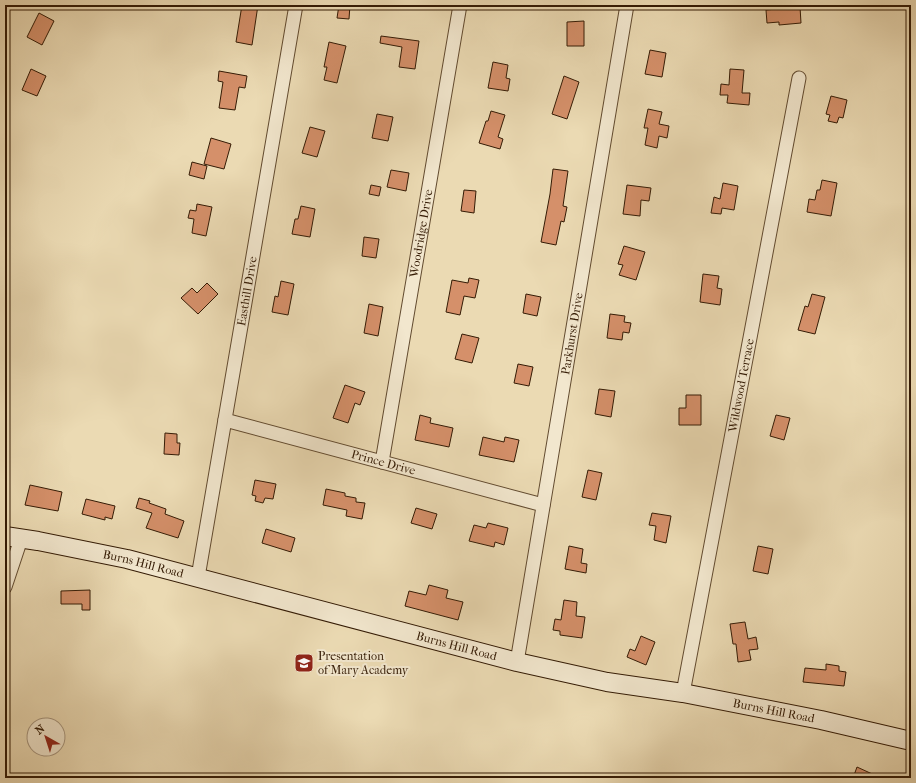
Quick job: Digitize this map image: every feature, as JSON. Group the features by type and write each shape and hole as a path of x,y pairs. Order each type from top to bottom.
{"street":[{"name":"Easthill Drive","path":"198,577 296,5"},
{"name":"Woodridge Drive","path":"382,462 460,5"},
{"name":"Parkhurst Drive","path":"517,662 627,5"},
{"name":"Wildwood Terrace","path":"683,693 799,78"},
{"name":"Prince Drive","path":"225,420 543,505"},
{"name":"Burns Hill Road","path":"13,538 102,553 517,662 608,682 683,693 821,720 911,741"},
{"path":"5,587 13,538"}],"building":[{"path":"242,5 258,5 252,45 236,42"},
{"path":"339,5 350,5 349,19 337,18"},
{"path":"800,7 801,23 779,25 779,22 767,23 766,10"},
{"path":"39,13 54,21 42,45 27,37"},
{"path":"584,21 584,46 567,46 567,22"},
{"path":"381,36 419,41 415,69 399,67 402,47 380,43"},
{"path":"329,42 346,46 337,83 324,80 327,67 324,67"},
{"path":"650,50 666,53 662,77 645,74"},
{"path":"493,62 508,65 506,78 510,79 508,91 488,88"},
{"path":"31,69 46,76 37,96 22,90"},
{"path":"730,69 744,70 742,93 750,93 749,105 727,103 728,95 720,95 721,84 729,85"},
{"path":"219,71 247,76 245,88 239,87 235,110 219,108 223,82 218,81"},
{"path":"564,76 579,82 567,119 552,114"},
{"path":"831,96 847,100 843,118 839,117 837,123 828,121 830,115 826,114"},
{"path":"648,109 662,112 659,124 669,126 667,138 659,136 657,148 645,145 648,128 644,128"},
{"path":"491,111 505,115 498,137 503,139 500,149 479,143"},
{"path":"377,114 393,117 388,141 372,138"},
{"path":"310,127 325,131 317,157 302,153"},
{"path":"211,138 231,144 224,169 204,164"},
{"path":"192,162 207,166 204,179 189,175"},
{"path":"553,169 568,171 563,206 567,207 564,222 561,221 556,245 541,242"},
{"path":"391,170 409,173 406,191 387,187"},
{"path":"822,180 837,183 831,216 807,212 809,199 815,200 817,190 820,190"},
{"path":"723,183 738,186 734,210 722,208 721,214 711,213 714,197 720,199"},
{"path":"371,185 381,187 379,196 369,194"},
{"path":"627,185 651,188 649,201 641,200 640,216 623,214"},
{"path":"464,190 476,191 474,213 461,211"},
{"path":"197,204 212,207 206,236 192,233 194,219 188,218 190,210 196,211"},
{"path":"301,206 315,209 310,237 292,234 295,219 298,219"},
{"path":"364,237 379,239 376,258 362,256"},
{"path":"624,246 645,252 636,280 619,275 623,265 618,264"},
{"path":"703,274 719,276 717,288 722,289 720,305 700,302"},
{"path":"469,278 479,280 475,298 464,296 460,315 446,312 452,280 468,283"},
{"path":"281,281 294,284 288,315 272,312 275,296 278,297"},
{"path":"207,283 218,294 198,314 181,298 192,288 197,293"},
{"path":"526,294 541,297 537,316 523,313"},
{"path":"812,294 825,297 815,334 798,330 805,306 808,307"},
{"path":"369,304 383,307 378,336 364,333"},
{"path":"610,314 625,316 624,322 631,323 629,333 623,332 622,340 607,338"},
{"path":"462,334 479,338 472,363 455,359"},
{"path":"518,364 533,367 529,386 514,383"},
{"path":"345,385 365,392 360,405 355,403 348,423 333,418"},
{"path":"599,389 615,391 611,417 595,414"},
{"path":"686,395 701,395 701,425 679,425 679,408 686,408"},
{"path":"420,415 431,418 430,423 453,428 449,447 415,440"},
{"path":"776,415 790,418 784,440 770,436"},
{"path":"165,433 177,434 177,443 180,443 179,455 164,454"},
{"path":"483,437 504,442 505,437 519,440 514,462 479,455"},
{"path":"588,470 602,473 596,500 582,497"},
{"path":"255,480 276,484 273,499 265,498 263,503 255,501 256,496 252,495"},
{"path":"30,485 62,492 58,511 25,505"},
{"path":"326,489 345,493 345,496 356,498 356,502 365,503 362,519 346,516 347,510 323,505"},
{"path":"139,498 150,501 149,503 166,509 165,514 184,521 178,538 146,528 152,513 136,508"},
{"path":"86,499 115,506 112,519 105,517 105,520 82,514"},
{"path":"416,508 437,514 432,529 411,523"},
{"path":"652,513 671,516 666,543 654,540 656,526 649,525"},
{"path":"488,523 508,528 504,545 495,542 494,547 469,541 474,525 486,528"},
{"path":"266,529 295,538 291,552 262,543"},
{"path":"569,546 583,549 581,563 587,564 586,573 565,569"},
{"path":"758,546 773,549 768,574 753,571"},
{"path":"429,585 448,590 446,598 463,602 458,620 405,606 409,591 426,595"},
{"path":"90,590 90,610 82,610 82,604 61,604 61,591"},
{"path":"564,600 577,602 576,616 585,617 582,638 560,635 560,631 553,630 555,619 561,620"},
{"path":"745,622 748,639 756,637 758,649 749,650 751,660 738,662 736,644 733,644 730,624"},
{"path":"641,636 655,642 646,665 627,657 630,649 635,651"},
{"path":"826,664 839,666 839,671 846,672 844,686 803,682 805,668 826,670"},
{"path":"857,767 881,778 853,778"}],"place":[{"name":"Presentation of Mary Academy","path":"304,663"}]}
